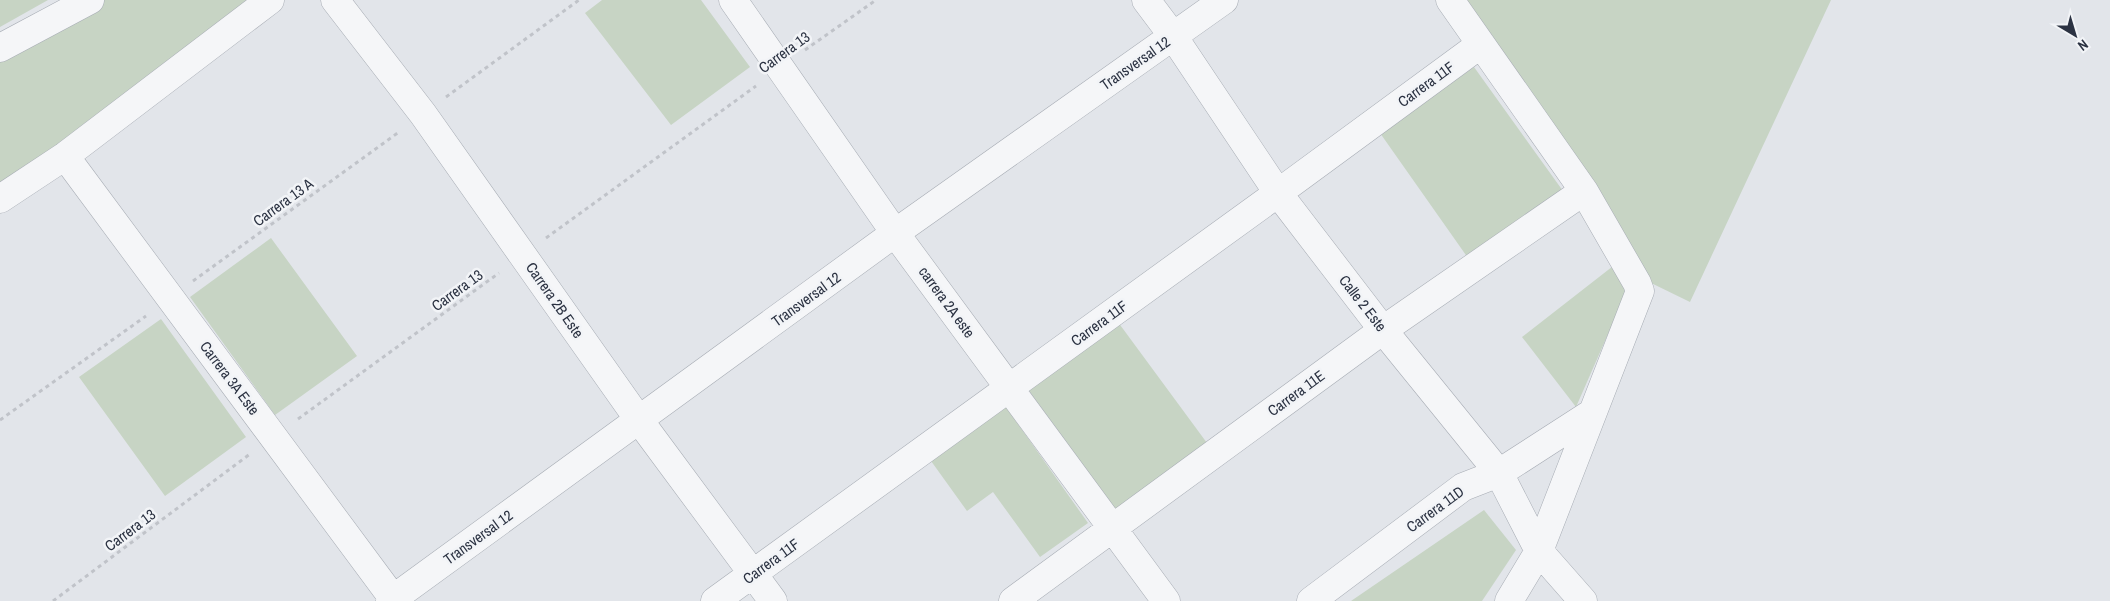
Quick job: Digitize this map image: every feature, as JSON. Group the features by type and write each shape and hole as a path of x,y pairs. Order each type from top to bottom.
{"street":[{"path":"0,48 90,0"},
{"path":"0,199 65,156 270,0"},
{"name":"Carrera 2B Este","path":"335,0 423,114 639,420 773,601"},
{"name":"carrera 2A este","path":"733,0 896,233 1166,601"},
{"name":"Calle 2 Este","path":"1146,0 1173,36 1278,194 1383,330 1499,473 1539,551 1584,601"},
{"name":"Transversal 12","path":"393,600 896,233 1224,0"},
{"path":"1450,0 1584,191 1637,282 1640,292 1539,551 1508,601"},
{"name":"Carrera 11F","path":"715,601 1278,194 1481,44"},
{"name":"Carrera 3A Este","path":"65,156 393,600"},
{"name":"Carrera 11E","path":"1013,601 1383,330 1584,191"},
{"name":"Carrera 11D","path":"1311,601 1463,487 1499,473 1592,413"}],"path":[{"name":"Carrera 13 A","path":"0,420 171,298 579,0"},
{"name":"Carrera 13","path":"53,601 523,255 876,0"}],"green space":[{"path":"0,0 48,0 0,27"},
{"path":"102,0 261,0 0,193 0,54"},
{"path":"602,0 701,0 750,67 671,125 585,13"},
{"path":"1462,0 1831,0 1690,302 1647,281"},
{"path":"1474,67 1563,191 1468,258 1380,133"},
{"path":"271,238 357,356 275,415 190,297"},
{"path":"1617,263 1630,284 1576,407 1522,337"},
{"path":"1115,318 1207,443 1116,510 1024,384"},
{"path":"161,319 246,437 165,496 79,377"},
{"path":"1001,400 1088,523 1040,557 993,492 967,511 926,454"},
{"path":"1484,510 1516,550 1482,601 1351,601"}]}
